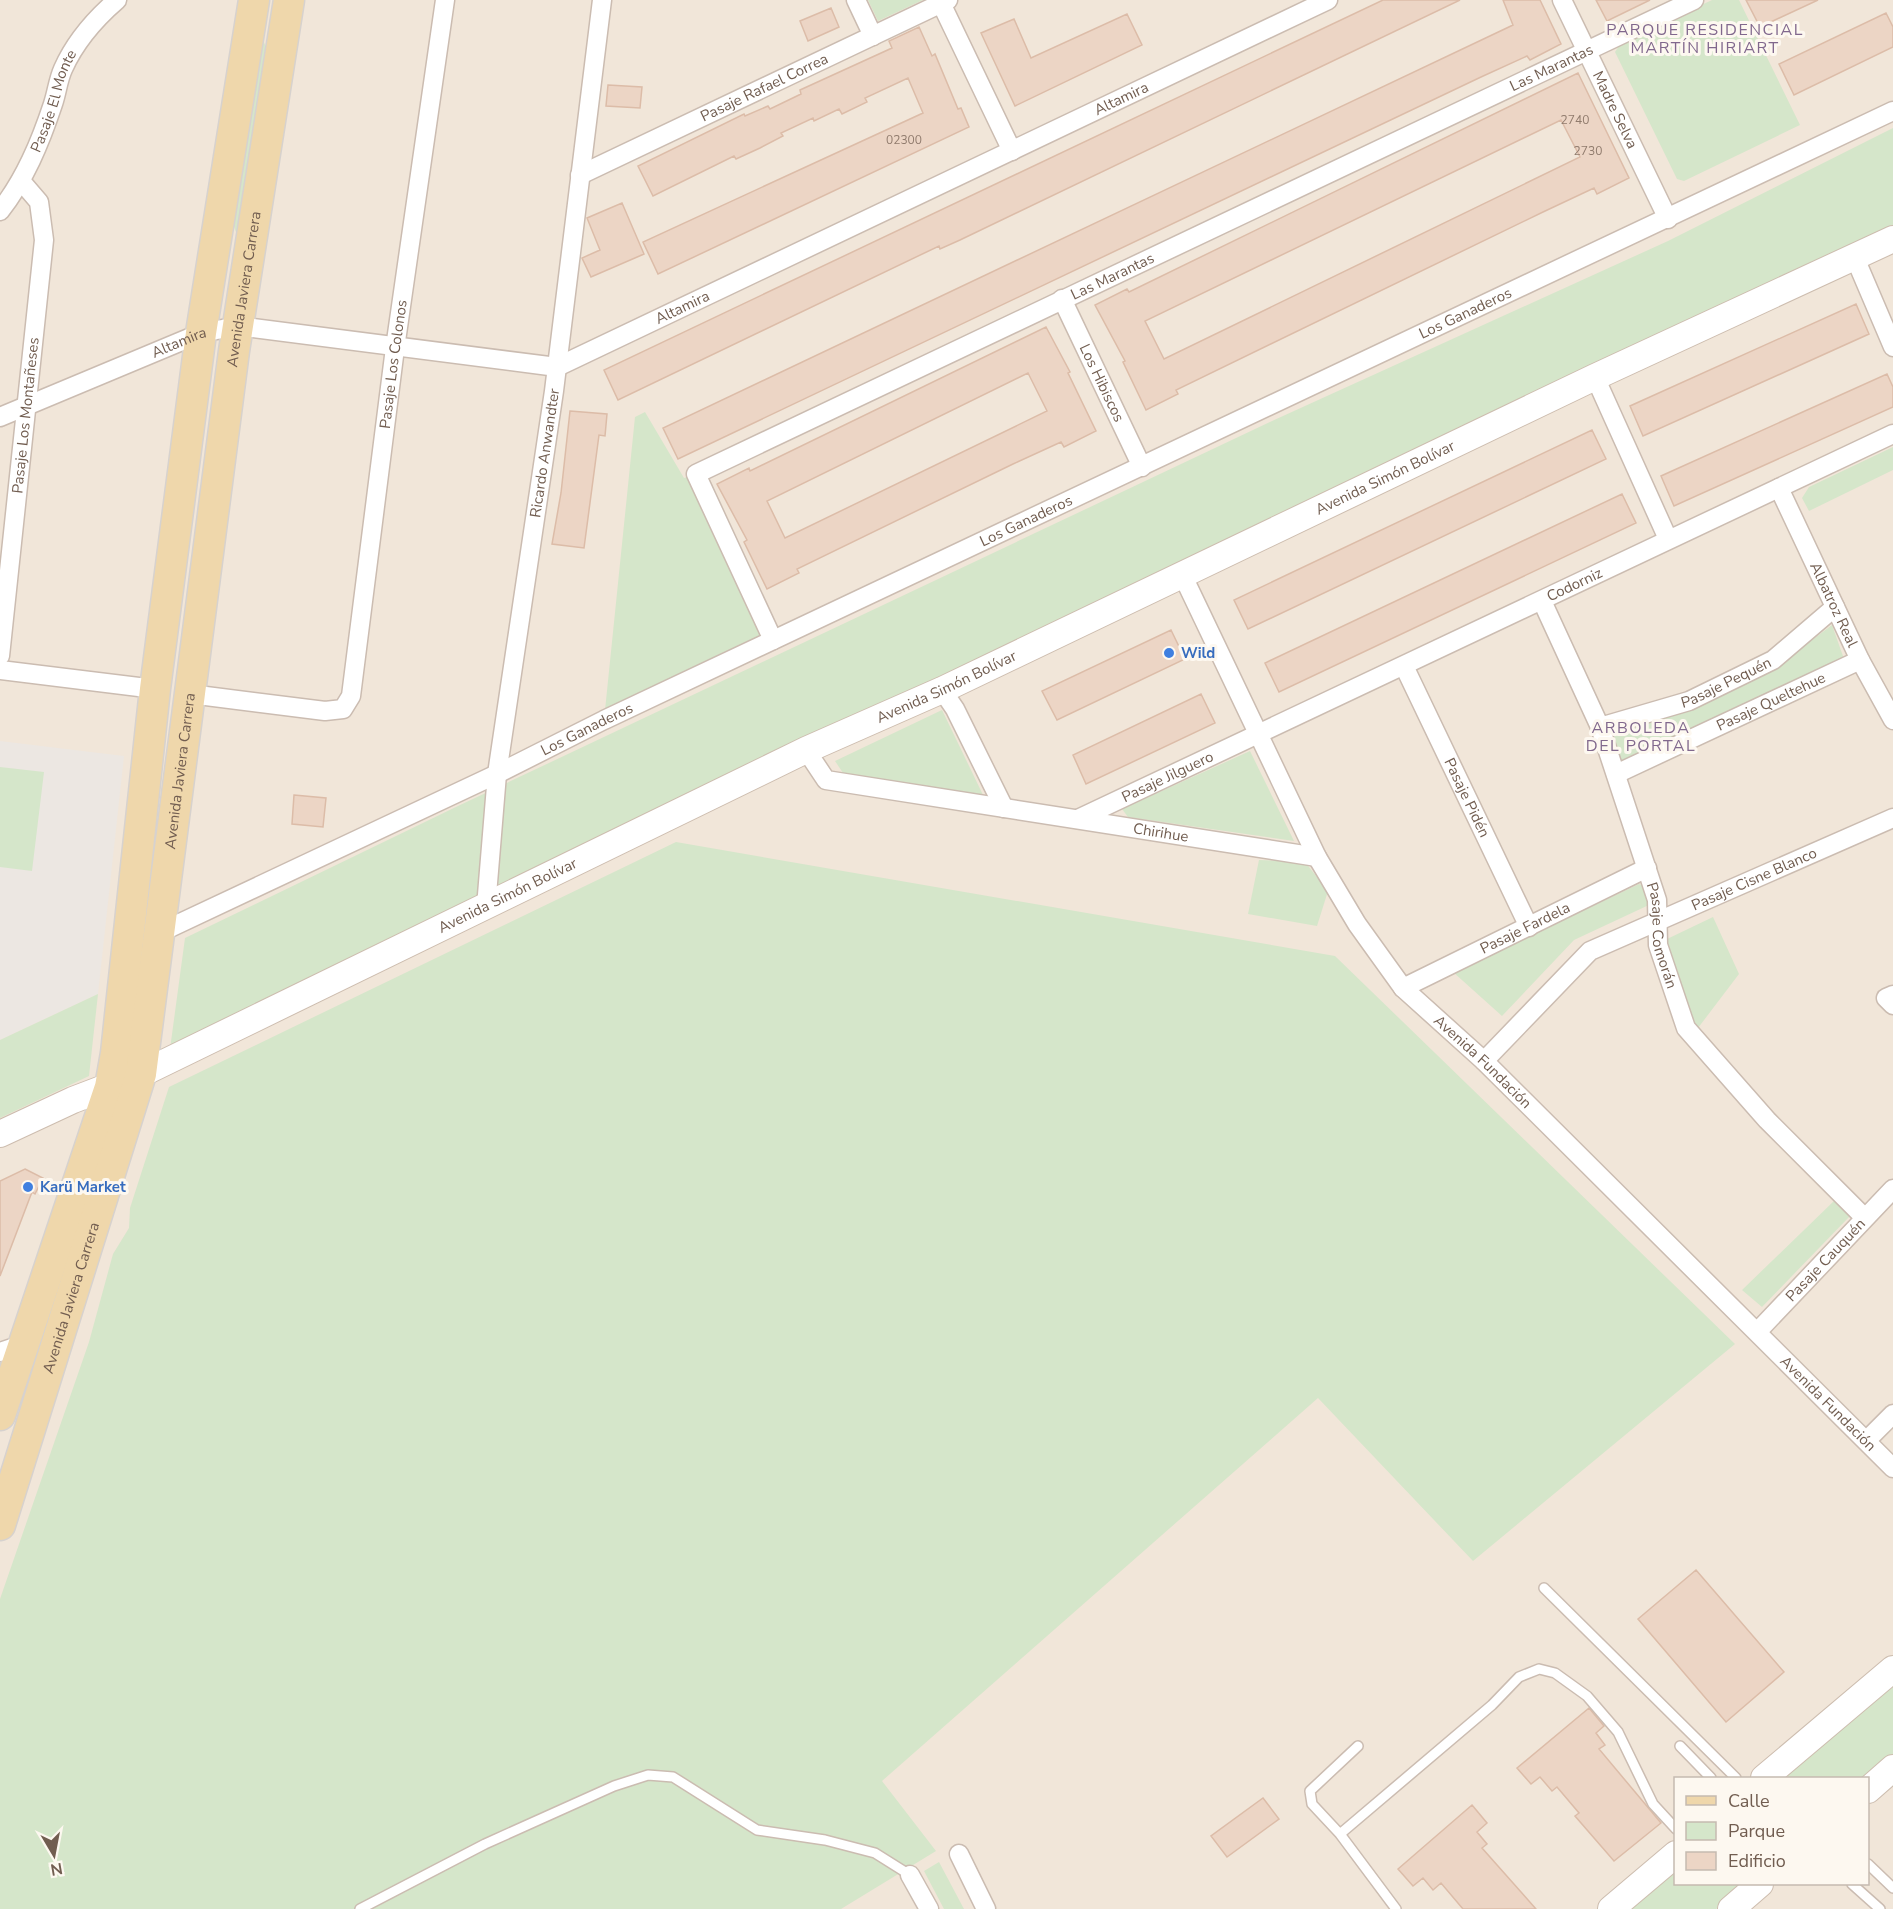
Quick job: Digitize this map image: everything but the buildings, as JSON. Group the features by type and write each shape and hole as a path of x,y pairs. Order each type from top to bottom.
{"main road":[{"name":"Avenida Javiera Carrera","path":"0,1415 12,1348 110,1087 134,892 155,689 201,333 254,0"},
{"name":"Avenida Javiera Carrera","path":"0,1525 141,1074 238,326 289,0"},
{"path":"134,892 144,920 159,933"}],"street":[{"name":"Pasaje El Monte","path":"0,211 21,181 43,132 63,70 74,49 95,21 117,0"},
{"name":"Pasaje Los Colonos","path":"190,694 325,711 343,709 351,696 395,348 445,0"},
{"name":"Ricardo Anwandter","path":"486,907 497,774 557,367 602,0"},
{"path":"856,0 873,36"},
{"name":"Altamira","path":"0,417 201,333 238,326 395,348 557,367 1328,0"},
{"name":"Madre Selva","path":"1562,0 1668,219"},
{"name":"Las Marantas","path":"772,640 696,474 1694,0"},
{"name":"Pasaje Rafael Correa","path":"580,175 945,2"},
{"path":"945,2 1011,152"},
{"name":"Los Ganaderos","path":"159,933 497,774 772,640 1893,111"},
{"name":"Pasaje Los Montañeses","path":"0,656 3,596 44,240 39,202 21,181"},
{"name":"Avenida Simón Bolívar","path":"0,1134 73,1100 141,1074 806,750 942,690 1594,377 1893,239"},
{"path":"1855,258 1893,347"},
{"name":"Los Hibiscos","path":"1062,299 1142,467"},
{"path":"1594,377 1668,539"},
{"name":"Codorniz","path":"1256,734 1893,434"},
{"name":"Albatroz Real","path":"1779,488 1860,660 1893,720"},
{"name":"Avenida Fundación","path":"1182,574 1256,734 1317,857 1357,924 1403,988 1484,1060 1893,1468"},
{"name":"Pasaje Comorán","path":"1542,601 1600,727 1616,774 1657,900 1658,945 1686,1028 1767,1120 1864,1217"},
{"name":"Pasaje Pequén","path":"1600,727 1689,701 1773,660 1835,607"},
{"name":"Pasaje Queltehue","path":"1616,774 1860,660"},
{"name":"Pasaje Pidén","path":"1404,666 1529,927"},
{"path":"0,670 155,689"},
{"path":"942,690 955,709 1004,808"},
{"name":"Pasaje Jilguero","path":"1078,819 1256,734"},
{"name":"Chirihue","path":"806,750 826,780 1317,857"},
{"name":"Pasaje Cisne Blanco","path":"1484,1060 1590,951 1659,923 1893,818"},
{"name":"Pasaje Fardela","path":"1403,988 1647,868"},
{"path":"1893,995 1886,998 1893,1005"},
{"name":"Pasaje Cauquén","path":"1758,1331 1893,1189"},
{"path":"1866,1440 1893,1414"},
{"path":"1766,1777 1893,1669"},
{"path":"1869,1789 1893,1768"},
{"path":"959,1854 986,1909"},
{"path":"1611,1909 1674,1856"},
{"path":"910,1875 928,1909"}],"lane":[{"path":"1544,1588 1734,1777"},
{"path":"1340,1834 1492,1705 1519,1677 1539,1669 1555,1673 1587,1696 1618,1732 1653,1804 1674,1827"},
{"path":"1358,1746 1310,1791 1312,1804 1340,1834 1396,1909"},
{"path":"1680,1746 1710,1777"},
{"path":"360,1909 485,1844 614,1786 648,1775 673,1777 757,1830 825,1840 875,1853 910,1875"},
{"path":"1869,1865 1893,1888"},
{"path":"1853,1885 1880,1909"}],"shaded area":[{"path":"0,0 1893,0 1893,1909 0,1909"},
{"path":"0,741 124,756 98,994 0,1040"}],"green space":[{"path":"868,0 923,0 878,21"},
{"path":"1712,0 1739,0 1800,125 1684,181 1677,179 1615,52 1621,43"},
{"path":"258,28 268,52 239,241 230,215"},
{"path":"1893,128 1893,226 170,1049 185,938 458,806 1272,421 1668,241"},
{"path":"645,412 684,478 696,474 773,640 604,720 635,417"},
{"path":"1893,447 1893,470 1809,511 1802,498 1809,487"},
{"path":"1832,625 1844,659 1630,760 1619,760 1611,729 1668,717 1772,670"},
{"path":"942,710 984,797 843,773 835,761"},
{"path":"1250,751 1294,841 1128,817 1122,809"},
{"path":"0,767 44,772 32,871 0,867"},
{"path":"676,842 1335,956 1735,1344 1473,1561 1318,1398 882,1781 936,1851 841,1909 0,1909 0,1599 89,1342 113,1254 129,1228 130,1208 169,1087"},
{"path":"1259,860 1305,862 1328,891 1317,926 1248,914"},
{"path":"1639,884 1648,888 1651,904 1574,940 1502,1016 1453,972"},
{"path":"1713,917 1739,974 1698,1028 1687,1010 1665,940"},
{"path":"98,994 89,1076 0,1118 0,1040"},
{"path":"1836,1199 1850,1216 1762,1307 1742,1290"},
{"path":"1893,1684 1893,1760 1869,1777 1783,1777"},
{"path":"939,1862 964,1909 944,1909 924,1871"},
{"path":"1674,1869 1674,1885 1745,1885 1716,1909 1627,1909"}],"place":[{"name":"Wild","path":"1169,653"},
{"name":"Karü Market","path":"28,1187"}],"district":[{"name":"PARQUE RESIDENCIAL MARTÍN HIRIART","path":"1705,38"},
{"name":"ARBOLEDA DEL PORTAL","path":"1641,736"}]}
